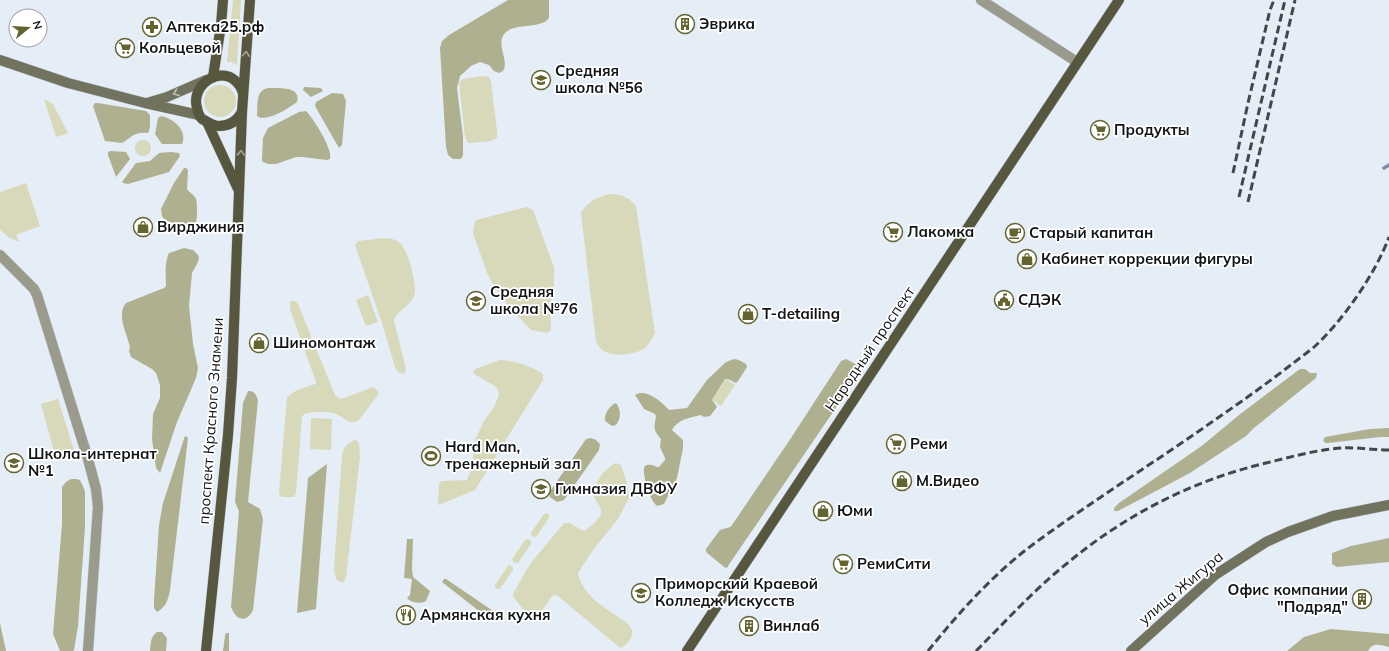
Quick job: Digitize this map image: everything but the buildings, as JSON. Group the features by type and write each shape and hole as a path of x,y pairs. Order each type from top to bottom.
{"main road":[{"path":"0,60 68,83 145,104 199,115 196,95 199,88 210,78 221,25 223,0"},
{"name":"проспект Красного Знамени","path":"206,651 228,435 232,378 242,112 250,0"},
{"name":"Народный проспект","path":"687,651 1119,0"},
{"path":"145,104 167,97 210,78 223,76 234,80 239,85 243,93"},
{"path":"207,122 214,125 227,125 234,122 242,112"},
{"name":"проспект Красного Знамени","path":"199,115 207,122 240,192"},
{"name":"улица Жигура","path":"1131,651 1215,575 1266,542 1291,531 1333,516 1389,505"}],"street":[{"path":"981,0 1077,62"},
{"path":"0,255 34,288 37,295 86,451 96,489 98,508 88,651"}],"green space":[{"path":"233,0 241,0 237,65 227,62"},
{"path":"508,0 549,0 549,18 541,24 510,29 506,32 501,41 505,62 503,71 499,73 494,71 489,65 480,62 471,66 460,76 457,88 463,137 463,155 461,159 453,159 448,155 446,147 440,48 442,41 449,35"},
{"path":"483,76 489,77 491,82 497,138 491,141 468,143 465,137 459,82 463,79"},
{"path":"217,85 223,85 232,89 236,101 232,113 223,117 217,117 208,113 204,104 204,98 208,89"},
{"path":"304,87 321,88 323,91 311,97 303,90"},
{"path":"268,88 283,88 293,91 298,97 297,102 272,116 261,118 257,116 257,103 261,92"},
{"path":"332,93 343,94 346,101 342,145 339,148 315,106 316,102"},
{"path":"44,99 53,104 68,133 56,137"},
{"path":"95,103 146,111 150,115 149,132 136,134 122,143 105,141 93,106"},
{"path":"306,111 326,141 330,159 296,157 276,164 268,164 263,162 263,138 268,128 299,112"},
{"path":"161,116 170,119 181,130 183,134 182,144 162,144 155,134 158,118"},
{"path":"143,140 149,142 151,148 149,154 143,156 137,154 135,148 137,142"},
{"path":"108,152 126,152 130,159 116,177 108,155"},
{"path":"159,153 179,153 180,156 169,172 128,184 122,182 136,163 150,161"},
{"path":"184,168 188,170 187,189 195,197 197,202 196,225 194,231 191,232 164,219 161,209 174,183"},
{"path":"26,183 40,226 16,235 19,242 8,237 0,229 0,192"},
{"path":"609,194 631,200 636,206 655,333 646,347 630,354 611,354 605,352 600,348 596,341 581,213 593,200"},
{"path":"527,207 533,210 554,267 554,292 550,303 551,330 547,333 531,330 511,309 496,290 487,273 473,233 476,220"},
{"path":"385,238 397,241 403,247 409,260 415,284 414,296 410,303 398,313 394,320 406,369 405,373 399,372 395,367 382,323 355,245 358,241"},
{"path":"184,248 193,250 199,258 192,273 189,306 193,344 198,368 196,378 177,422 160,473 156,468 152,439 153,414 160,398 160,385 156,373 152,369 131,357 129,351 130,347 123,324 122,313 126,303 166,286 167,257 169,253"},
{"path":"368,295 378,322 366,326 356,300"},
{"path":"291,301 295,301 298,304 335,395 340,399 373,387 378,391 378,395 358,421 355,422 349,421 339,415 329,412 304,414 302,417 296,493 294,497 283,497 280,496 279,492 287,397 297,390 315,384 316,382 290,309"},
{"path":"734,359 746,364 747,367 736,383 725,379 712,400 717,407 710,416 704,417 701,415 681,421 674,426 672,430 683,440 683,448 677,478 664,504 657,506 651,498 647,488 644,476 644,467 650,465 659,467 665,458 660,447 661,439 655,429 656,416 655,414 644,409 635,395 644,393 654,397 669,410 687,408 707,380 726,362"},
{"path":"846,359 861,367 859,374 727,568 724,567 706,552 706,549 720,530 732,525 841,361"},
{"path":"500,360 516,362 533,368 543,374 543,380 475,490 439,505 439,485 441,481 467,480 472,468 475,440 484,421 494,407 499,395 495,386 473,373 475,369"},
{"path":"1300,369 1305,369 1310,373 1317,373 1316,378 1246,436 1190,473 1118,511 1114,511 1114,508 1119,503 1203,445 1239,415"},
{"path":"726,379 735,385 721,406 712,400"},
{"path":"248,391 254,393 258,400 248,502 260,509 263,519 253,610 247,617 241,619 236,615 231,607 239,511 235,502 243,403"},
{"path":"58,399 75,453 56,459 41,404"},
{"path":"615,403 619,409 620,417 616,425 612,426 605,421 605,416 607,411"},
{"path":"311,418 332,419 331,450 310,449"},
{"path":"1389,428 1389,437 1328,443 1325,443 1323,440 1325,437 1370,429"},
{"path":"185,436 188,438 170,590 166,603 163,608 157,612 154,608 154,600 159,525 163,503"},
{"path":"591,438 600,444 599,450 564,500 557,502 550,497 549,493 586,439"},
{"path":"356,440 359,443 360,457 346,577 344,582 340,582 336,579 334,569 342,455 347,445"},
{"path":"616,463 621,465 627,483 629,498 618,519 593,550 578,573 582,585 590,596 626,622 632,630 631,638 621,648 557,595 552,596 534,622 514,598 513,594 530,564 564,523 570,523 583,531 589,528 598,519 601,510 594,496 595,486 600,476"},
{"path":"327,464 316,609 297,613 308,478"},
{"path":"71,479 80,480 85,491 85,527 78,626 74,650 60,651 53,634 62,524 62,487"},
{"path":"547,513 549,518 536,537 534,537 531,533 544,514"},
{"path":"1389,538 1389,562 1337,567 1332,564 1332,553 1351,546"},
{"path":"407,539 413,539 413,577 430,591 426,601 424,602 413,602 407,598 410,595 412,579 404,578"},
{"path":"528,539 531,541 531,544 518,563 513,562 512,559 525,540"},
{"path":"510,565 513,567 513,570 500,589 495,588 495,585"},
{"path":"444,579 502,617 502,620 479,611 442,582"},
{"path":"0,623 6,651 0,651"},
{"path":"1331,629 1389,634 1389,647 1374,645 1368,651 1287,651 1304,637"},
{"path":"157,632 162,632 167,638 166,651 150,651 152,638"},
{"path":"226,633 229,633 229,651 223,651 225,636"}],"waterway":[{"path":"1384,168 1389,165"}],"railway":[{"path":"1233,173 1270,10 1274,0"},
{"path":"1239,197 1285,0"},
{"path":"1248,202 1295,0"},
{"path":"928,651 980,592 1023,552 1240,403 1313,348 1335,325 1357,296 1376,266 1389,237"},
{"path":"976,651 1030,596 1065,565 1111,530 1160,502 1185,490 1238,470 1303,454 1341,448 1389,450"}],"place":[{"name":"Эврика","path":"685,24"},
{"name":"Аптека25.рф","path":"152,27"},
{"name":"Кольцевой","path":"125,48"},
{"name":"Средняя школа №56","path":"541,80"},
{"name":"Продукты","path":"1100,130"},
{"name":"Вирджиния","path":"143,227"},
{"name":"Лакомка","path":"893,232"},
{"name":"Старый капитан","path":"1015,233"},
{"name":"Кабинет коррекции фигуры","path":"1027,259"},
{"name":"СДЭК","path":"1004,300"},
{"name":"Средняя школа №76","path":"476,301"},
{"name":"T-detailing","path":"748,314"},
{"name":"Шиномонтаж","path":"259,343"},
{"name":"Реми","path":"896,444"},
{"name":"Hard Man, тренажерный зал","path":"431,456"},
{"name":"Школа-интернат №1","path":"14,463"},
{"name":"М.Видео","path":"902,481"},
{"name":"Гимназия ДВФУ","path":"541,489"},
{"name":"Юми","path":"823,511"},
{"name":"РемиСити","path":"843,564"},
{"name":"Приморский Краевой Колледж Искусств","path":"641,593"},
{"name":"Офис компании \"Подряд\"","path":"1362,599"},
{"name":"Армянская кухня","path":"406,615"},
{"name":"Винлаб","path":"749,626"}]}
